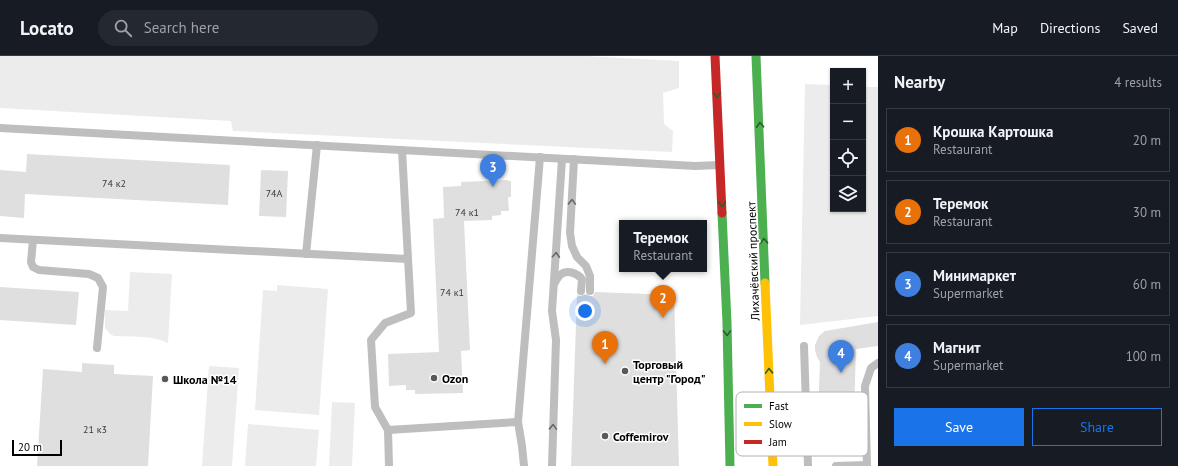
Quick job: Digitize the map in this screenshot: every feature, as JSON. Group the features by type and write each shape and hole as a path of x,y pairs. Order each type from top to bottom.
{"main road":[{"path":"715,56 727,323 730,466"},
{"name":"Лихачёвский проспект","path":"756,56 770,392"},
{"name":"Лихачёвский проспект","path":"773,456 773,466"}],"lane":[{"path":"0,128 695,166 720,165"},
{"path":"306,254 317,145"},
{"path":"389,466 388,430 375,407 371,340 385,323 411,313 402,150"},
{"path":"524,466 518,422 540,157"},
{"path":"552,466 556,340 552,311 562,158"},
{"path":"554,284 559,275 564,272 572,272 578,274 582,279 585,292 590,276 586,266 577,257 572,246 570,233 574,159"},
{"path":"0,238 408,259"},
{"path":"33,240 31,262 33,268 39,270 89,274 98,278 102,287 97,348"},
{"path":"804,346 806,392"},
{"path":"865,392 865,386 871,368 878,363"},
{"path":"388,430 518,422"},
{"path":"808,456 808,466"},
{"path":"836,466 867,465"}],"shaded area":[{"path":"0,56 585,56 679,61 679,88 663,93 664,124 673,131 672,152 233,131 231,121 0,108"},
{"path":"805,84 830,85 830,212 866,212 866,87 878,87 878,316 800,325"},
{"path":"130,272 172,274 168,343 162,340 149,338 114,336 105,328 105,310 128,311"},
{"path":"277,285 328,289 319,415 255,410 263,290 277,291"},
{"path":"209,366 239,368 232,466 202,466"},
{"path":"332,402 355,403 352,466 329,466"},
{"path":"248,424 319,430 316,466 245,466"}],"building":[{"path":"27,154 230,165 228,205 25,194 24,218 0,216 0,170 26,172"},
{"path":"261,170 288,171 286,217 259,216"},
{"path":"511,181 511,197 508,197 509,211 501,211 501,215 492,216 492,220 464,221 470,350 461,351 463,393 415,394 415,390 406,390 406,385 389,386 388,354 439,352 433,219 444,218 443,187 461,186 461,182"},
{"path":"0,287 79,292 76,325 0,320"},
{"name":"Торговый центр \"Город\"","path":"595,292 674,295 679,466 571,466 577,295 581,296 585,294 593,296"},
{"path":"878,322 878,346 856,349 855,392 819,392 820,362 817,357 815,345 819,336 825,331"},
{"path":"82,363 114,365 114,374 153,376 148,466 37,466 43,369 82,372"}],"traffic: fast":[{"path":"756,56 765,283"},
{"path":"722,213 727,323 730,466"}],"traffic: slow":[{"path":"765,283 770,392"},
{"path":"773,456 773,466"}],"traffic: jam":[{"path":"715,56 722,213"}],"place":[{"name":"Минимаркет","path":"493,187"},
{"name":"Теремок","path":"663,318"},
{"name":"Крошка Картошка","path":"605,364"},
{"name":"Торговый центр \"Город\"","path":"625,371"},
{"name":"Магнит","path":"841,373"},
{"name":"Ozon","path":"434,378"},
{"name":"Школа №14","path":"165,379"},
{"name":"Coffemirov","path":"605,436"}]}
